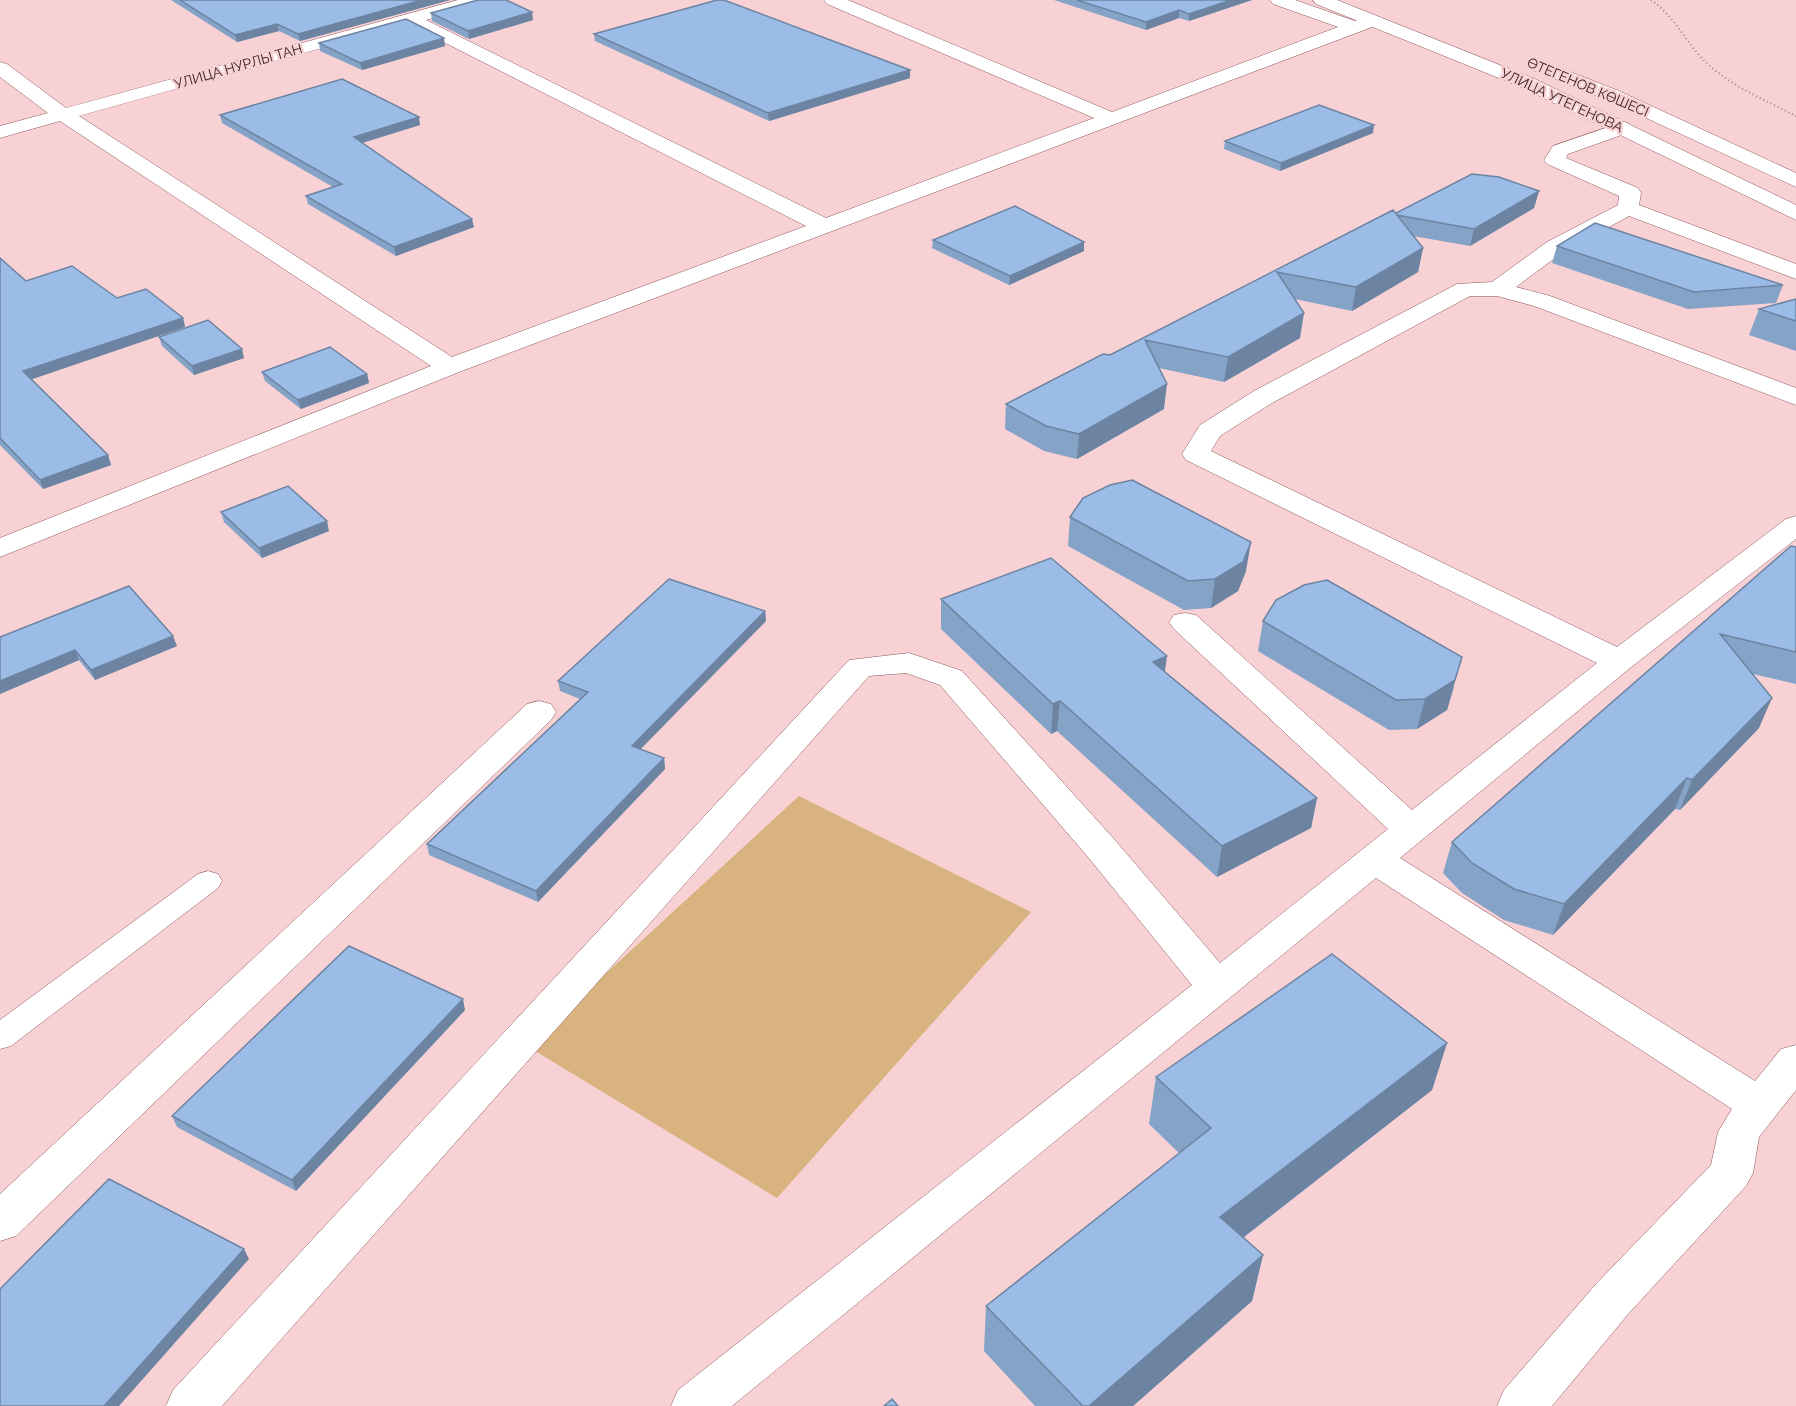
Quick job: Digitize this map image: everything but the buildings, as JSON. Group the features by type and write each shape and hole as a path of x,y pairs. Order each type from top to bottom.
{"street":[{"name":"УЛИЦА НУРЛЫ ТАН","path":"0,132 477,0"},
{"path":"833,0 1112,119"},
{"path":"1279,0 1364,24"},
{"name":"УЛИЦА УТЕГЕНОВА","path":"1322,0 1364,24 1528,83 1796,213"},
{"path":"409,18 824,226"},
{"path":"0,548 450,367 1364,24"},
{"name":"ӨТЕГЕНОВ КӨШЕСІ","path":"1516,56 1612,95 1796,181"},
{"path":"0,68 64,115 450,367"},
{"path":"1623,128 1560,150 1554,159 1630,193 1628,208"},
{"path":"1498,288 1555,247 1628,208 1796,272"},
{"path":"1619,661 1196,454 1209,431 1263,397 1465,289 1498,288 1542,301 1796,398"},
{"path":"694,1406 1619,661 1796,525"},
{"path":"1185,622 1410,829"},
{"path":"190,1406 860,667 909,663 951,678 1101,848 1217,987"},
{"path":"0,1222 539,712"},
{"path":"1374,859 1759,1105"},
{"path":"1521,1406 1613,1298 1731,1173 1739,1132 1796,1061"}],"lane":[{"path":"0,1037 208,881"}],"path":[{"path":"1651,0 1678,20 1703,60 1742,87 1796,117"}],"shaded area":[{"path":"799,796 1031,912 777,1198 527,1046"}]}
